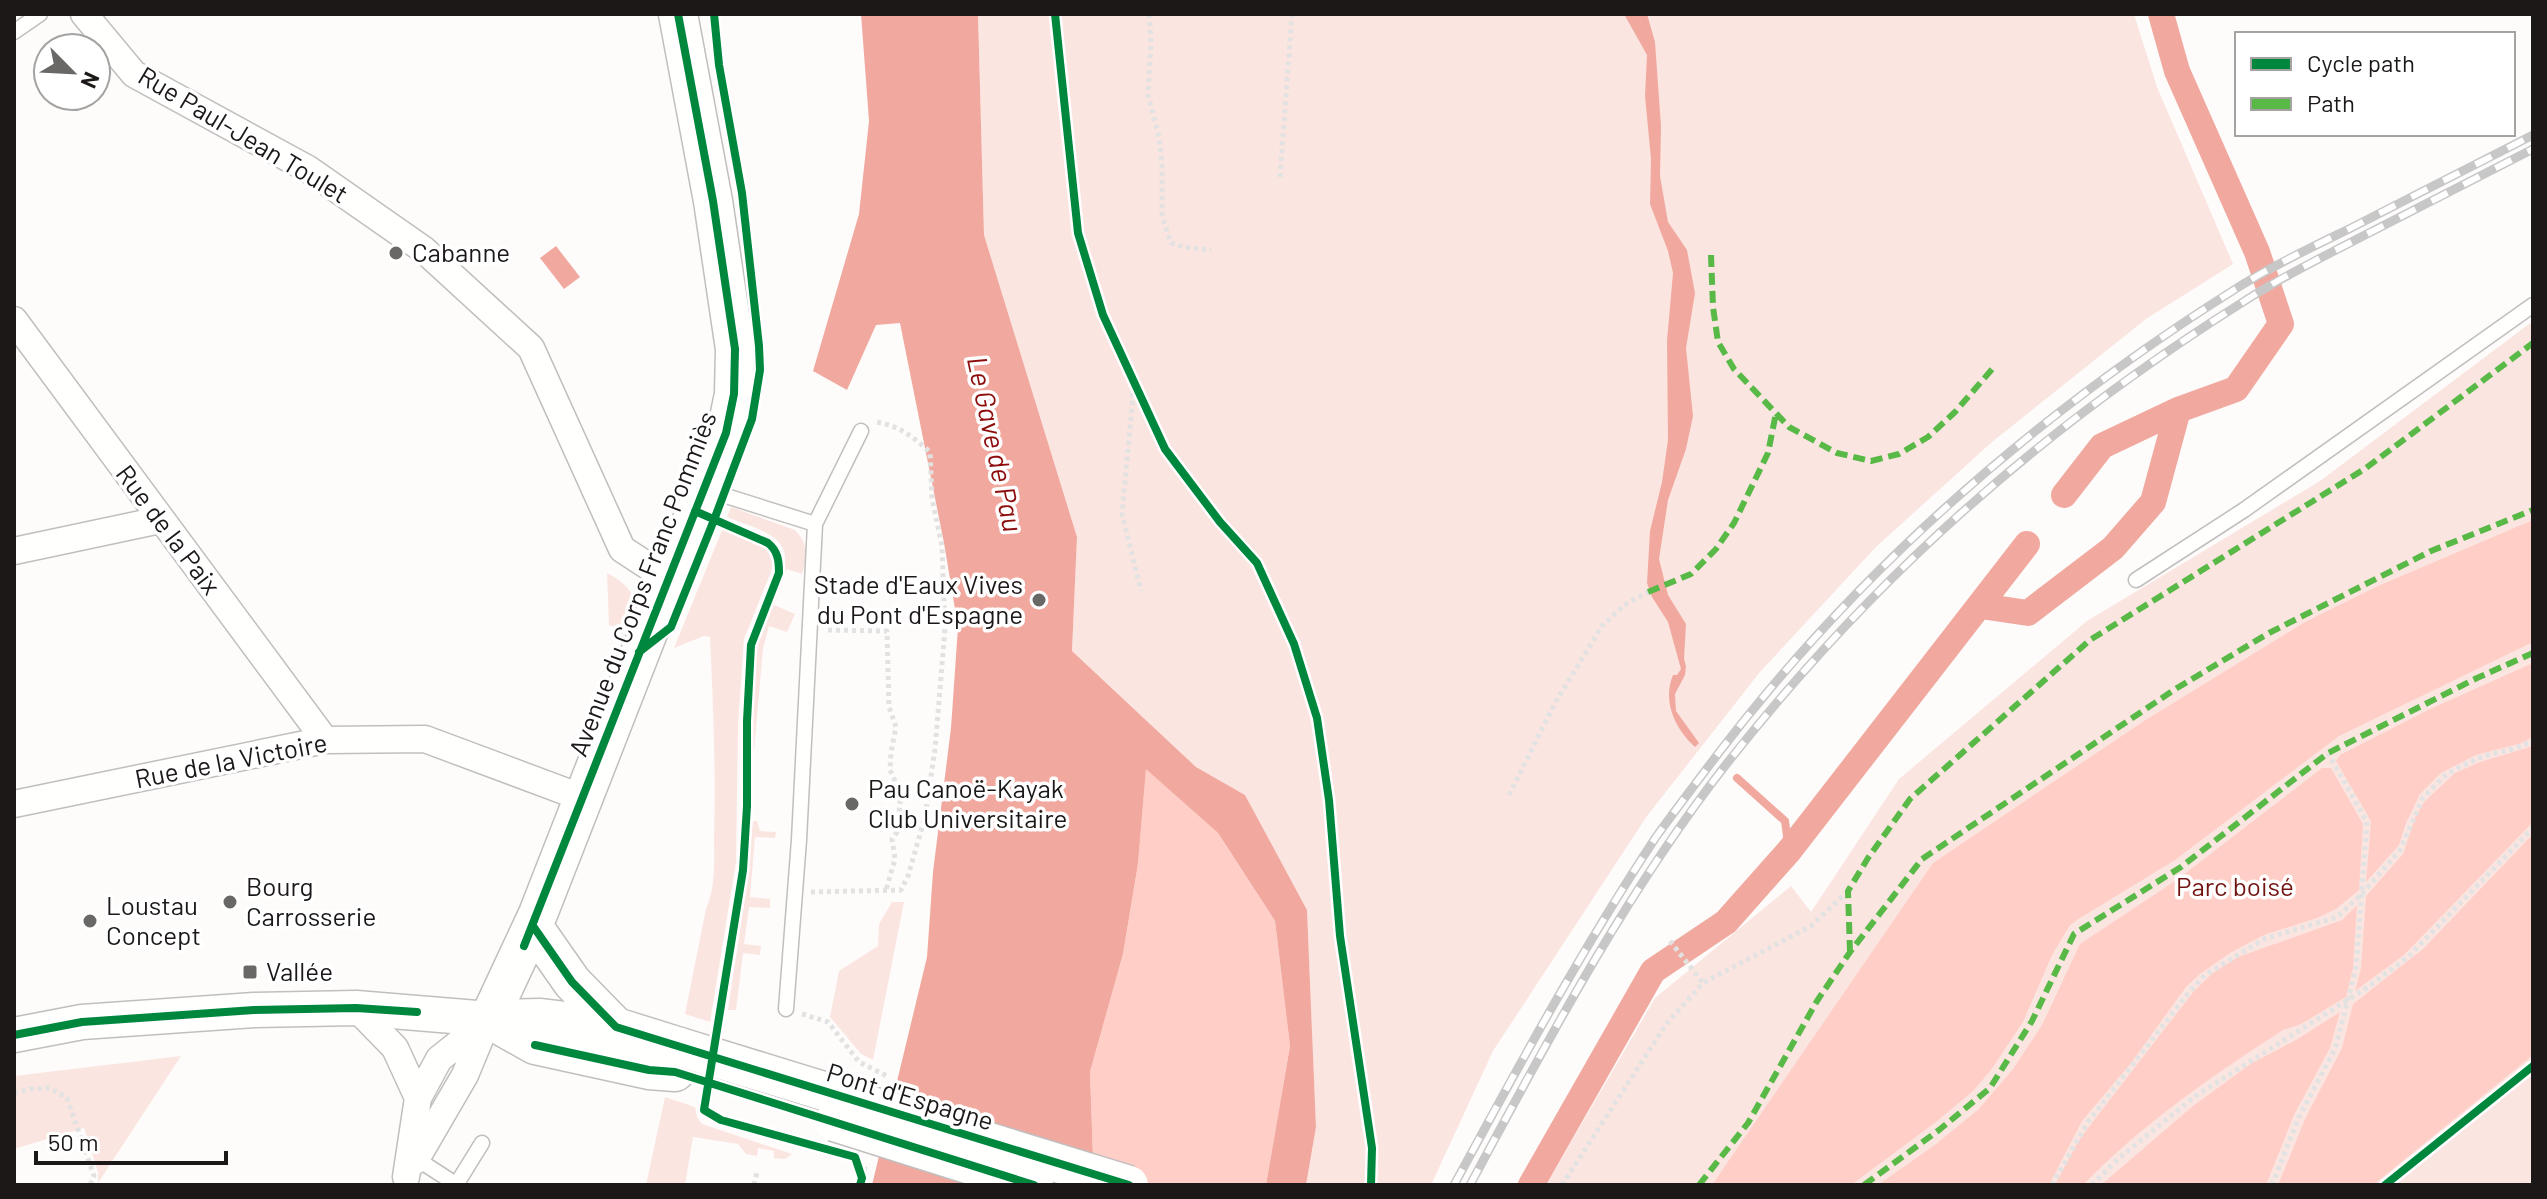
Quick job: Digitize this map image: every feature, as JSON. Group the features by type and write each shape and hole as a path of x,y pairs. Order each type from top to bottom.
{"main road":[{"name":"Avenue du Corps Franc Pommiès","path":"489,1019 533,926 726,433 734,394 735,349 682,21"},
{"path":"533,926 572,982 616,1027 677,1059"},
{"path":"489,1019 541,1018 616,1027"},
{"path":"489,1019 535,1045 649,1070 677,1059"},
{"name":"Pont d'Espagne","path":"677,1059 1034,1185"},
{"name":"Pont d'Espagne","path":"677,1059 1129,1185"}],"street":[{"name":"Rue Paul-Jean Toulet","path":"84,14 134,74 308,169 424,250 531,348 622,549 668,579"},
{"name":"Rue de la Paix","path":"14,320 325,740"},
{"path":"14,551 160,520"},
{"name":"Rue de la Victoire","path":"14,804 325,740 425,739 583,798"},
{"path":"356,1008 395,1048 418,1098"},
{"path":"14,1035 82,1022 254,1010 356,1008 489,1019"},
{"path":"409,1174 418,1098 439,1059 489,1019"},
{"path":"409,1174 465,1075 489,1019"}],"lane":[{"path":"14,32 40,14"},
{"path":"2136,580 2244,510 2533,305"},
{"path":"786,1009 815,524 861,431"},
{"path":"704,489 815,524"},
{"path":"409,1174 457,1185 482,1143"}],"path":[{"path":"1149,14 1148,95 1159,137 1165,232 1171,243 1211,250"},
{"path":"1280,177 1292,14"},
{"path":"1134,385 1122,514 1141,591"},
{"path":"795,892 901,890 925,817 935,749 945,629 942,546 932,499 930,452 904,431 889,424 872,422 861,431"},
{"path":"1509,795 1555,703 1602,626 1624,605 1648,592"},
{"path":"810,629 887,631 889,707 896,727 890,770 901,794 897,832 892,839 895,859 886,890"},
{"path":"2052,1185 2088,1122 2205,975 2264,939 2337,917 2362,894 2400,850 2423,798 2443,777 2484,756 2533,741"},
{"path":"2272,1185 2299,1117 2335,1049 2356,968 2367,822 2328,753"},
{"path":"2092,1185 2118,1159 2194,1097 2348,1000 2408,957 2533,828"},
{"path":"1562,1185 1667,1023 1703,983 1811,926 1848,891"},
{"path":"1670,941 1703,983"},
{"path":"14,1093 50,1088 67,1098 94,1176 90,1185"},
{"path":"754,1185 757,1172"}],"green space":[{"path":"978,14 2134,14 2157,87 2233,264 2146,319 1992,442 1876,547 1760,672 1647,816 1493,1051 1431,1185 1306,1185 1316,1127 1307,910 1245,795 1196,767 1072,651 1077,537 984,235"},
{"name":"Parc boisé","path":"2533,321 2533,1185 1546,1185 1655,998 1791,886 1811,912 1899,779 2087,621 2320,481"},
{"path":"731,507 795,530 806,550 802,574 787,569 774,605 795,614 787,632 769,626 763,649 754,750 750,750 755,652 763,621 782,576 785,558 775,538 727,517"},
{"path":"2533,520 2533,642 2339,736 2175,860 2070,925 2052,955 2023,1022 1991,1070 1973,1091 1936,1122 1851,1185 1712,1185 1933,863 2144,721 2305,622 2378,586"},
{"path":"723,528 766,547 772,569 744,639 738,725 736,862 710,1022 685,1014 714,873 710,637 704,636 674,648"},
{"path":"607,573 624,584 636,602 624,631 609,625"},
{"path":"2533,663 2533,737 2522,743 2476,755 2441,773 2420,794 2399,845 2366,882 2371,821 2336,761 2340,755 2430,709"},
{"path":"2533,746 2533,822 2404,955 2355,991 2361,968 2366,896 2403,854 2424,802 2455,773"},
{"path":"1146,768 1218,833 1275,921 1290,1046 1266,1185 1094,1185 1090,1072 1123,954 1138,864"},
{"path":"2322,768 2331,768 2363,824 2359,890 2336,909 2264,935 2230,953 2186,987 2131,1063 2082,1121 2049,1185 1878,1185 1979,1109 2013,1069 2042,1025 2080,944 2178,879"},
{"path":"753,821 757,821 760,831 776,832 775,838 755,837 750,897 770,899 770,908 749,907 744,944 761,946 760,955 743,953 736,1010 728,1010 744,904"},
{"path":"2533,834 2533,1055 2373,1185 2278,1185 2305,1119 2342,1048 2353,1004 2423,949"},
{"path":"892,902 904,902 873,1060 861,1054 830,1017 839,971 878,946 879,924"},
{"path":"2357,905 2353,968 2346,997 2301,1024 2283,1030 2204,1083 2153,1121 2083,1185 2055,1185 2088,1128 2194,991 2213,973 2238,957 2342,920"},
{"path":"2340,1012 2330,1048 2294,1115 2266,1185 2101,1185 2193,1106 2252,1063"},
{"path":"181,1056 98,1183 98,1172 84,1128 14,1149 14,1076"},
{"path":"665,1097 695,1107 702,1124 792,1154 785,1159 774,1158 774,1151 758,1148 757,1156 746,1154 738,1144 693,1137 685,1185 646,1185"}],"water":[{"name":"Le Gave de Pau","path":"861,14 978,14 984,235 1077,537 1072,651 1196,767 1245,795 1307,910 1316,1127 1306,1185 1266,1185 1290,1046 1275,921 1218,833 1146,769 1138,864 1123,954 1090,1072 1094,1185 872,1185 927,957 933,872 951,728 958,627 900,323 876,325 847,390 813,371 859,214 869,121"},
{"path":"1624,14 1647,14 1655,42 1661,126 1660,176 1668,222 1687,250 1695,293 1686,348 1693,416 1686,449 1668,500 1659,559 1668,595 1686,624 1685,675 1675,694 1676,711 1699,743 1695,747 1672,714 1670,685 1673,675 1681,669 1668,622 1647,583 1650,531 1668,440 1667,341 1673,273 1650,204 1651,159 1645,96 1647,55"},
{"path":"556,246 580,277 564,289 540,258"}],"waterway":[{"path":"2064,495 2102,446 2178,410 2236,389 2281,324 2257,252 2177,71 2161,14"},
{"path":"1981,606 2028,613 2113,548 2153,502 2178,410"},
{"path":"1531,1185 1653,971 1726,922 1789,851 2027,544"},
{"path":"1737,778 1785,821 1789,851"}],"railway":[{"path":"1454,1185 1576,965 1656,837 1758,703 1818,634 1881,569 1947,506 2016,447 2161,338 2264,272 2533,135"},
{"path":"1470,1185 1590,968 1691,812 1784,694 1842,629 1903,568 2030,454 2169,351 2287,276 2533,149"}],"marked path":[{"path":"1711,255 1718,342 1734,369 1789,427 1837,453 1871,461 1899,454 1928,437 1955,412 1994,367"},
{"path":"1850,952 1848,891 1910,799 2090,640 2366,468 2533,343"},
{"path":"1648,592 1691,574 1716,549 1734,523 1768,453 1776,413"},
{"path":"1699,1185 1748,1123 1817,1001 1850,952 1922,859 2177,688 2269,633 2431,551 2533,510"},
{"path":"1864,1185 1990,1088 2032,1021 2074,934 2181,867 2328,753 2533,653"}],"cycle path":[{"path":"524,946 726,433 734,394 735,349 713,201 678,14"},
{"path":"639,652 671,627 752,419 760,370 742,193 719,65 714,14"},
{"path":"1055,14 1078,233 1103,315 1165,449 1220,522 1257,563 1294,644 1317,718 1329,800 1340,936 1372,1148 1371,1185"},
{"path":"695,511 768,543 776,553 779,569 751,645 743,870 704,1110 721,1120 855,1157 862,1178 860,1185"},
{"path":"533,926 572,982 616,1027 1129,1185"},
{"path":"14,1035 82,1022 254,1010 356,1008 417,1012"},
{"path":"535,1045 649,1070 675,1072 1034,1185"},
{"path":"2385,1185 2533,1066"}],"place":[{"name":"Cabanne","path":"396,253"},
{"name":"Stade d'Eaux Vives du Pont d'Espagne","path":"1039,600"},
{"name":"Pau Canoë-Kayak Club Universitaire","path":"852,804"},
{"name":"Bourg Carrosserie","path":"230,902"},
{"name":"Loustau Concept","path":"90,921"},
{"name":"Vallée","path":"250,972"}]}
